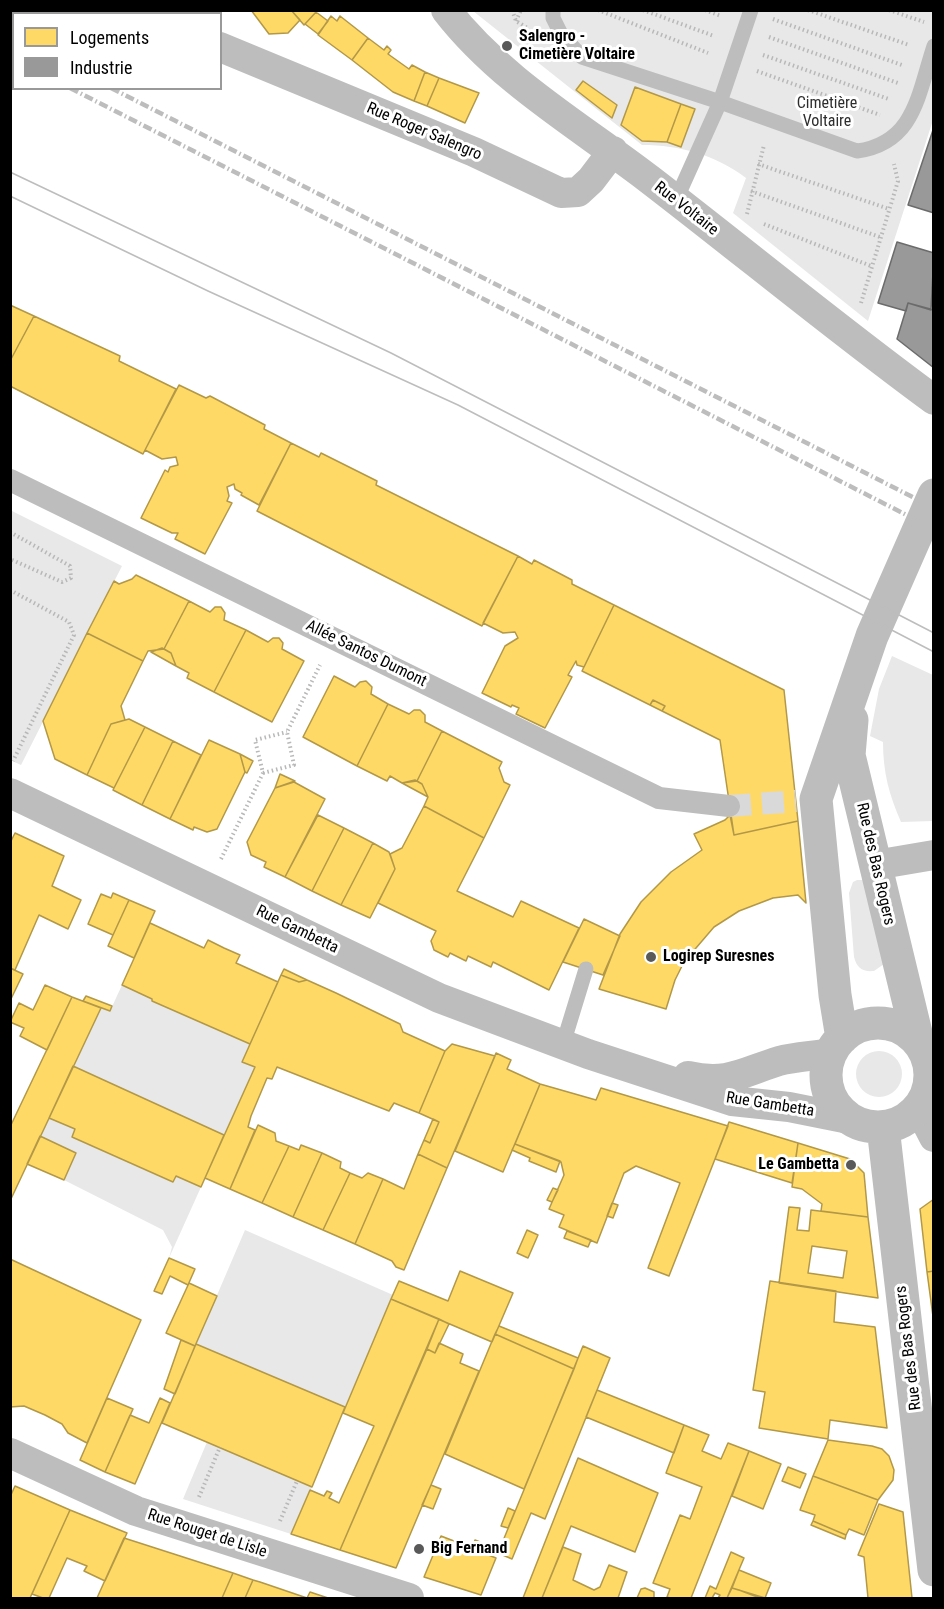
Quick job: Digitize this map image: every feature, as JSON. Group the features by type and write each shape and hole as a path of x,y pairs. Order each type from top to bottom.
{"street":[{"name":"Rue Voltaire","path":"446,10 507,73 613,151 868,352 933,400"},
{"name":"Rue Roger Salengro","path":"222,48 463,148 561,193 578,192 591,180 613,151"},
{"name":"Allée Santos Dumont","path":"10,480 659,798 729,806"},
{"name":"Rue des Bas Rogers","path":"836,1045 835,995 806,800 855,686 872,636 933,495"},
{"name":"Rue des Bas Rogers","path":"855,686 849,755 918,1041"},
{"name":"Rue Gambetta","path":"10,793 439,998 576,1049 732,1101 789,1107 849,1119"},
{"path":"875,865 933,855"},
{"path":"872,1023 889,1024 905,1030 918,1041 926,1053 930,1067 926,1096 919,1108 909,1118 883,1127 860,1124 849,1119 830,1096 826,1068 836,1045 855,1028 872,1023"},
{"name":"Rue Gambetta","path":"576,1049 702,1079 741,1077 780,1061 836,1045"},
{"path":"919,1108 933,1137"},
{"name":"Rue des Bas Rogers","path":"883,1127 933,1570"},
{"name":"Rue Rouget de Lisle","path":"10,1453 136,1512 409,1599"}],"lane":[{"path":"553,10 553,18 561,34 582,57 720,102 857,151 888,143 906,124 914,108 932,50"},
{"path":"676,200 720,102 751,10"},
{"path":"576,1049 586,969"}],"path":[{"path":"516,21 521,10"},
{"path":"598,10 708,53"},
{"path":"643,10 714,36"},
{"path":"705,10 721,16"},
{"path":"808,10 932,50"},
{"path":"889,10 933,25"},
{"path":"772,19 925,73"},
{"path":"766,36 919,90"},
{"path":"759,54 914,108"},
{"path":"754,69 906,124"},
{"path":"746,217 770,120"},
{"path":"851,298 860,305 898,181 888,143"},
{"path":"758,164 889,209"},
{"path":"751,191 880,237"},
{"path":"765,232 756,223 871,266"},
{"path":"10,532 70,566 71,578 62,582 10,559"},
{"path":"10,590 69,622 74,635 10,767"},
{"path":"263,773 294,765 287,732 319,668"},
{"path":"232,837 263,773 255,740 287,732"},
{"path":"196,1504 219,1447"},
{"path":"276,1530 297,1481"}],"green space":[{"name":"Cimetière Voltaire","path":"473,11 933,11 933,120 868,321 733,213 746,178 710,157 684,149 642,145"},
{"path":"10,510 122,566 21,765 10,760"},
{"path":"892,656 933,675 933,821 901,822 888,783 883,742 870,736 879,689"},
{"path":"864,880 884,964 874,971 861,969 854,957 849,893 853,882"},
{"path":"122,985 152,1001 250,1044 255,1067 224,1135 73,1066 101,1008 110,1011"},
{"path":"879,1051 888,1052 896,1057 901,1065 901,1083 896,1091 888,1096 879,1097 870,1096 862,1091 857,1083 856,1074 857,1065 862,1057 870,1052"},
{"path":"49,1118 75,1129 72,1137 172,1182 176,1176 201,1187 169,1258 172,1247 163,1230 64,1180 76,1153 40,1136"},
{"path":"245,1230 393,1295 345,1407 196,1344"},
{"path":"207,1442 312,1487 291,1534 183,1499"}],"building: Logements":[{"path":"251,10 291,10 300,20 288,33 269,34"},
{"path":"291,10 318,10 304,25"},
{"path":"316,12 328,21 318,34 305,24"},
{"path":"331,16 337,21 340,16 368,38 352,60 318,35"},
{"path":"368,38 384,50 387,46 391,50 388,54 409,69 412,65 425,72 414,101 393,92 352,60"},
{"path":"425,72 439,78 427,106 414,101"},
{"path":"439,78 479,93 465,123 427,106"},
{"path":"583,81 617,105 612,118 576,90"},
{"path":"635,87 681,104 667,142 642,141 621,125"},
{"path":"681,104 695,109 681,147 667,142"},
{"path":"10,305 34,316 10,361"},
{"path":"34,316 120,356 119,361 176,389 143,454 10,386 10,361"},
{"path":"179,385 206,398 210,396 265,425 264,429 291,443 259,505 241,495 242,493 235,489 234,484 227,487 229,496 227,501 232,503 205,554 175,539 178,533 172,533 141,518 165,470 168,472 170,467 178,465 176,457 162,459 145,450"},
{"path":"291,443 319,457 321,453 377,481 376,485 518,556 482,626 257,511"},
{"path":"518,556 532,564 534,560 572,580 572,584 614,605 584,667 577,665 576,661 568,675 572,677 545,728 516,714 519,708 512,705 511,707 482,693 505,646 518,638 515,632 503,633 483,623"},
{"path":"136,575 189,601 164,649 148,651 143,661 87,633 114,581 119,584"},
{"path":"189,601 210,612 215,607 221,607 225,613 224,620 246,630 214,692 187,678 189,673 176,666 171,653 164,649"},
{"path":"614,605 784,690 798,821 734,835 720,740 662,711 665,706 653,700 650,705 582,671"},
{"path":"246,630 268,642 273,638 279,638 283,643 282,649 304,661 272,722 214,692"},
{"path":"87,633 143,661 121,706 125,720 111,724 87,775 55,759 43,721"},
{"path":"162,648 171,653 176,666 151,652"},
{"path":"334,676 355,687 360,682 366,681 372,687 371,694 388,704 357,766 303,737"},
{"path":"653,700 665,706 662,711 650,705"},
{"path":"388,704 409,714 414,710 420,710 425,715 425,722 442,731 417,781 402,783 390,776 387,781 357,766"},
{"path":"129,719 145,727 114,788 87,775 111,724"},
{"path":"145,727 173,741 142,805 113,790"},
{"path":"442,731 502,762 499,768 504,782 510,785 484,838 424,806 428,797 422,784 417,781"},
{"path":"209,740 240,754 245,772 217,829 207,832 194,827 193,830 170,819"},
{"path":"173,741 201,755 170,819 142,805"},
{"path":"240,754 253,761 247,773 245,772"},
{"path":"280,774 295,781 275,788"},
{"path":"415,780 422,784 428,797 402,783"},
{"path":"294,782 325,799 285,877 264,867 266,862 251,855 247,842 275,788"},
{"path":"424,806 484,838 457,891 513,917 521,901 579,928 549,990 493,962 491,967 468,956 466,961 450,953 448,957 434,950 431,941 436,931 378,903 395,869 390,854 402,848"},
{"path":"318,815 344,828 312,891 285,877"},
{"path":"730,815 734,835 798,821 806,903 798,895 773,898 739,911 714,927 684,962 675,980 666,1009 599,989 620,934 641,902 671,872 702,850 694,834 725,820"},
{"path":"344,828 373,843 341,905 312,891"},
{"path":"15,833 64,856 52,886 81,900 68,929 39,915 15,970 10,968 10,843"},
{"path":"373,843 389,852 395,869 370,918 341,905"},
{"path":"113,893 129,900 113,935 88,924 101,894 111,898"},
{"path":"129,900 155,911 134,958 108,946"},
{"path":"584,919 620,936 603,975 563,962"},
{"path":"150,923 204,948 208,940 240,955 236,963 278,982 250,1044 152,1001 122,985"},
{"path":"10,968 23,974 10,1001"},
{"path":"284,969 307,980 299,982 281,975"},
{"path":"281,975 299,982 307,980 336,993 400,1024 403,1032 445,1051 419,1113 394,1103 389,1111 277,1067 272,1079 267,1078 251,1116 248,1127 255,1130 230,1189 205,1178 255,1067 242,1062"},
{"path":"45,985 72,997 47,1050 20,1036 24,1028 10,1022 19,1003 33,1010"},
{"path":"86,996 112,1006 110,1011 83,1001"},
{"path":"72,997 101,1008 10,1201 10,1127"},
{"path":"452,1044 495,1056 447,1168 418,1154 424,1140 430,1143 439,1122 419,1113 445,1051"},
{"path":"496,1053 511,1060 507,1069 540,1084 503,1172 455,1151"},
{"path":"73,1066 224,1135 201,1187 176,1176 173,1182 72,1137 75,1129 49,1118"},
{"path":"540,1084 596,1100 601,1088 728,1126 669,1276 648,1268 680,1183 636,1166 624,1173 597,1243 559,1227 564,1215 549,1209 564,1175 561,1162 515,1144"},
{"path":"433,1119 439,1122 430,1143 424,1140"},
{"path":"729,1122 798,1143 792,1183 715,1159"},
{"path":"258,1125 275,1133 276,1141 289,1146 262,1203 230,1189"},
{"path":"40,1136 76,1153 64,1180 27,1164"},
{"path":"798,1143 850,1159 864,1173 868,1217 821,1211 822,1204 802,1189 792,1187"},
{"path":"515,1144 560,1161 556,1172 529,1161 530,1158 512,1150"},
{"path":"301,1145 322,1153 293,1217 262,1203 289,1146 299,1150"},
{"path":"322,1153 341,1162 340,1168 350,1173 323,1230 293,1217"},
{"path":"418,1154 447,1168 404,1270 396,1267 392,1261 355,1244 383,1179 404,1189"},
{"path":"350,1173 362,1178 368,1173 383,1179 355,1244 323,1230"},
{"path":"553,1188 558,1190 552,1202 547,1200"},
{"path":"934,1199 934,1271 927,1272 920,1209"},
{"path":"612,1203 618,1205 613,1218 607,1216"},
{"path":"789,1207 800,1208 797,1230 809,1231 811,1210 868,1217 878,1298 779,1283","holes":["812,1246 847,1251 843,1278 808,1273"]},
{"path":"527,1230 538,1235 528,1258 517,1253"},
{"path":"567,1231 591,1240 588,1247 564,1238"},
{"path":"169,1258 195,1269 188,1285 170,1276 162,1294 154,1291"},
{"path":"10,1259 141,1320 87,1443 68,1433 62,1424 45,1415 24,1406 10,1407"},
{"path":"460,1271 513,1293 492,1342 391,1299 399,1281 448,1301"},
{"path":"934,1271 934,1324 927,1272"},
{"path":"770,1281 836,1291 834,1322 875,1327 887,1428 830,1420 828,1439 759,1428 765,1392 753,1390"},
{"path":"189,1283 217,1296 195,1346 166,1333"},
{"path":"391,1299 439,1319 340,1550 291,1534 310,1490 324,1496 327,1491 332,1493 329,1498 339,1503 374,1426 343,1413"},
{"path":"439,1319 449,1324 435,1353 427,1349"},
{"path":"499,1326 578,1358 574,1369 495,1334"},
{"path":"495,1334 574,1369 524,1489 445,1454"},
{"path":"181,1340 195,1346 175,1394 164,1389"},
{"path":"439,1343 463,1354 460,1363 479,1371 396,1568 340,1550 427,1349 435,1353"},
{"path":"196,1344 345,1407 312,1487 162,1423"},
{"path":"583,1346 610,1358 545,1519 531,1513 512,1559 498,1553"},
{"path":"597,1390 684,1425 674,1453 586,1417"},
{"path":"107,1398 133,1409 105,1472 80,1460"},
{"path":"160,1398 170,1403 135,1484 105,1472 130,1415 149,1423"},
{"path":"684,1425 709,1435 702,1451 721,1459 728,1443 749,1451 691,1598 670,1598 667,1597 670,1589 653,1583 680,1515 690,1519 702,1487 666,1473"},
{"path":"828,1440 872,1446 882,1449 889,1456 894,1470 893,1480 878,1500 813,1476"},
{"path":"749,1451 781,1464 763,1509 732,1496"},
{"path":"578,1458 658,1493 635,1552 571,1526 542,1598 523,1598"},
{"path":"788,1467 806,1474 800,1488 782,1481"},
{"path":"813,1476 878,1500 864,1535 849,1529 846,1535 813,1521 815,1515 800,1510"},
{"path":"431,1485 441,1489 433,1509 422,1505"},
{"path":"15,1486 70,1510 30,1598 10,1598 10,1497"},
{"path":"879,1504 903,1512 912,1598 868,1598 864,1557 858,1555"},
{"path":"508,1508 515,1511 508,1528 501,1526"},
{"path":"70,1510 127,1533 105,1581 84,1571 87,1566 67,1558 49,1598 32,1594"},
{"path":"813,1521 846,1535 845,1539 811,1525"},
{"path":"441,1536 472,1548 475,1540 480,1542 476,1550 496,1558 481,1595 424,1577"},
{"path":"124,1538 233,1573 222,1598 97,1598"},
{"path":"563,1547 581,1554 573,1580 594,1590 600,1587 609,1565 627,1572 618,1598 542,1598"},
{"path":"731,1552 744,1558 727,1598 718,1598 720,1595 715,1593 712,1598 705,1598 710,1586 716,1589"},
{"path":"739,1570 771,1583 765,1598 732,1588"},
{"path":"233,1573 253,1580 245,1598 222,1598"},
{"path":"253,1580 260,1582 307,1598 245,1598"},
{"path":"645,1588 654,1592 654,1598 637,1598 641,1589"},
{"path":"732,1588 739,1590 760,1598 727,1598"},
{"path":"310,1592 328,1598 307,1598"}],"building: Industrie":[{"path":"934,127 934,213 908,205"},
{"path":"897,242 934,253 931,310 908,303 906,311 878,303"},
{"path":"908,303 934,310 934,368 897,339"}],"tunnel":[{"path":"729,806 796,801"}],"tram line":[{"path":"10,172 391,353 934,633"},
{"path":"10,196 208,291 458,405 934,652"}],"railway":[{"path":"74,90 934,529"},
{"path":"115,90 934,508"}],"place":[{"name":"Salengro - Cimetière Voltaire","path":"507,46"},
{"name":"Logirep Suresnes","path":"651,957"},
{"name":"Le Gambetta","path":"851,1165"},
{"name":"Big Fernand","path":"419,1549"}]}
